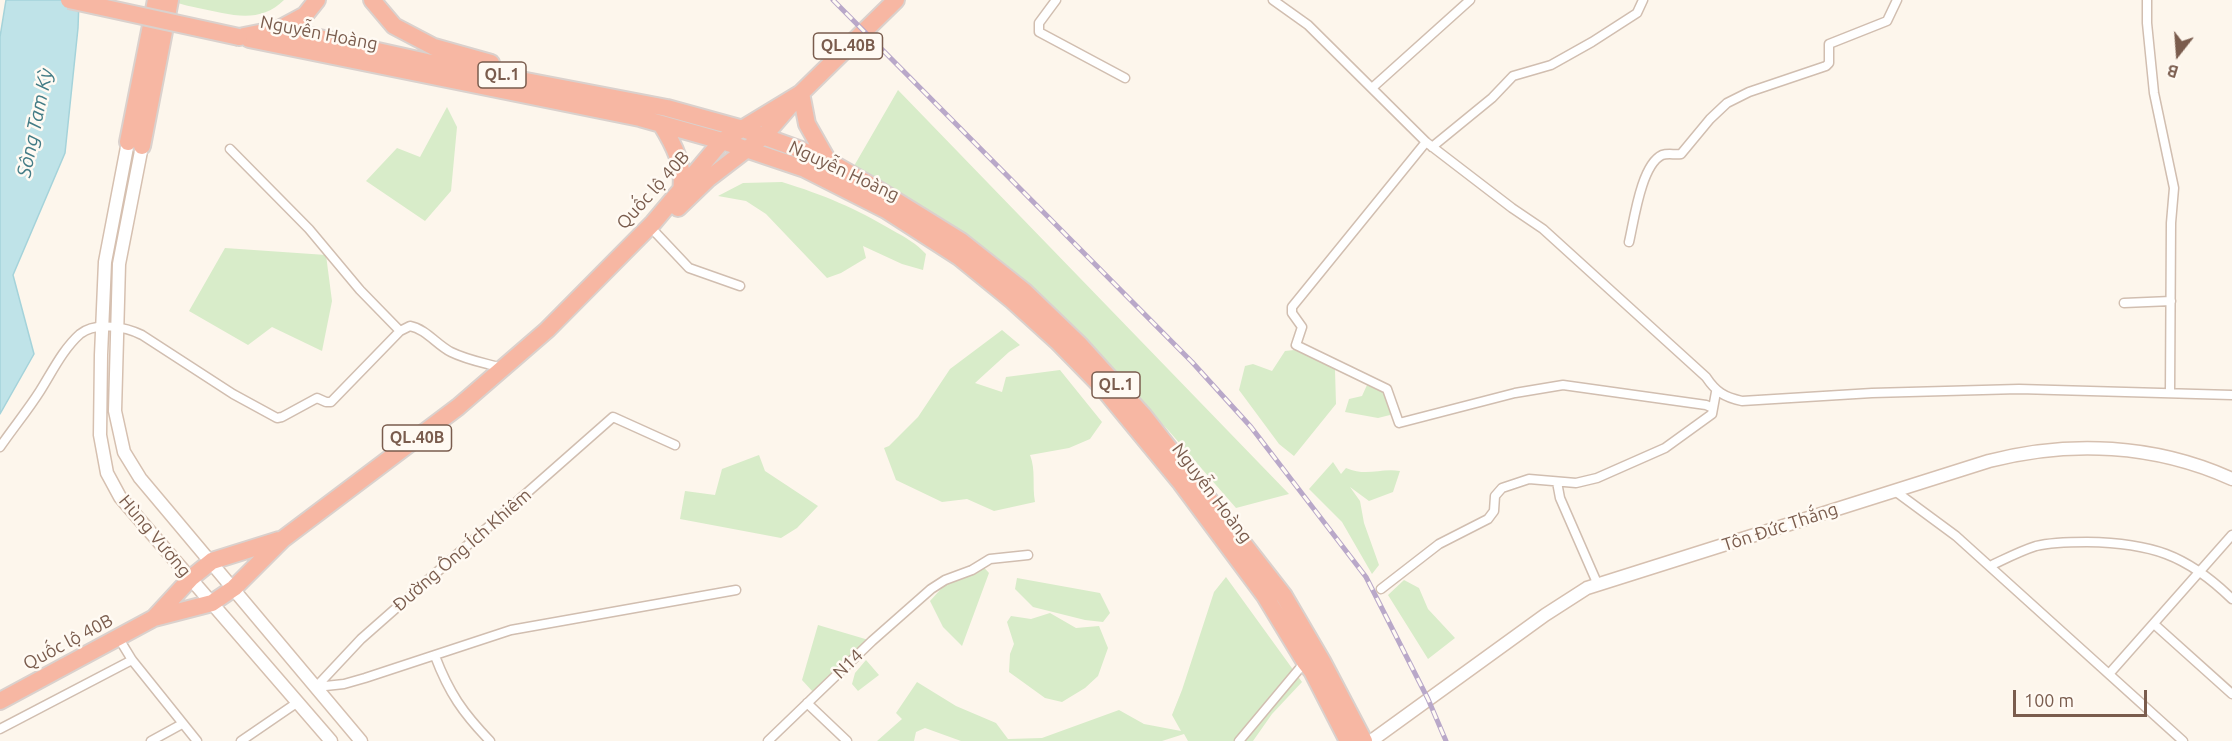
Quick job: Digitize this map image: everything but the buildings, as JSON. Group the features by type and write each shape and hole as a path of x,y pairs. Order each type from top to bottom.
{"highway":[{"name":"QL.1","path":"69,0 239,37"},
{"path":"135,144 156,0"},
{"path":"135,144 170,0"},
{"path":"279,29 305,15 317,0"},
{"path":"372,0 394,26 434,47 548,77 598,94"},
{"name":"Quốc lộ 40B","path":"547,330 563,322 592,295 708,179 764,136 801,93 896,0"},
{"name":"Nguyễn Hoàng","path":"239,37 279,29 427,62 667,108 764,136 828,161 877,189 961,242 1024,291 1080,345 1143,415 1284,596 1364,741"},
{"name":"Nguyễn Hoàng","path":"239,37 522,93 661,124 722,141 805,169 886,210 959,257 1013,301 1058,341 1102,387 1181,483 1265,596 1312,670 1348,741"},
{"path":"801,93 807,124 828,161"},
{"name":"Quốc lộ 40B","path":"283,539 458,407 547,330 653,223 722,141 801,93"},
{"path":"661,124 671,140 682,170 681,190"},
{"path":"154,618 190,578 212,561 283,539"},
{"path":"154,618 212,603 234,588 283,539"},
{"name":"Quốc lộ 40B","path":"0,701 154,618"}],"main road":[{"name":"Hùng Vương","path":"135,144 105,262 100,435 107,473 120,497 331,741"},
{"name":"Hùng Vương","path":"135,144 119,264 115,411 124,452 140,478 361,741"},
{"name":"Tôn Đức Thắng","path":"1371,741 1545,615 1587,588 1989,460 2019,453 2107,448 2189,462 2232,479"},
{"path":"298,702 316,687"}],"street":[{"path":"1056,0 1039,23 1039,32 1125,78"},
{"path":"1273,0 1308,25 1429,145 1543,229 1706,376 1716,392 1728,398 1742,401 1872,393 2019,389 2232,395"},
{"path":"1372,88 1470,0"},
{"path":"1643,0 1637,13 1592,42 1551,65 1513,76 1492,98 1429,145 1390,184 1293,307 1292,313 1302,327 1296,345 1387,389 1399,423 1515,393 1563,385 1706,405 1713,408"},
{"path":"1629,242 1642,188 1656,160 1666,154 1681,154 1710,119 1727,104 1749,92 1826,66 1829,63 1829,44 1887,21 1897,0"},
{"path":"2147,0 2154,93 2174,189 2171,223 2170,392"},
{"path":"230,149 309,229 360,290 400,331"},
{"path":"654,232 689,268 740,286"},
{"path":"2124,303 2170,301"},
{"path":"0,447 65,351 80,334 102,327 138,333 233,394 270,416 279,418 317,398 331,402 400,331 410,326 456,354 502,368"},
{"path":"1381,589 1439,544 1488,519 1494,511 1495,496 1502,488 1529,478 1557,482 1586,481 1665,448 1712,414 1716,392"},
{"name":"Đường Ông Ích Khiêm","path":"316,687 361,639 613,417 675,445"},
{"path":"1557,482 1560,498 1598,585"},
{"path":"1895,490 1956,536 2182,741"},
{"path":"2109,674 2232,535"},
{"path":"1990,566 2037,546 2068,542 2133,545 2162,551 2183,561 2220,587 2232,599"},
{"name":"N14","path":"768,741 931,589 990,559 1028,555"},
{"path":"316,687 344,684 511,630 736,590"},
{"path":"2154,624 2232,694"},
{"path":"118,637 132,660 197,741"},
{"path":"435,656 442,676 463,712 490,741"},
{"path":"0,729 132,660"},
{"path":"1239,741 1305,662"},
{"path":"241,741 298,702"},
{"path":"807,703 848,741"},
{"path":"151,741 182,724"}],"green space":[{"path":"172,0 284,0 264,13 243,16 180,4"},
{"path":"898,90 1289,494 1236,508 1168,430 1061,317 954,227 854,166"},
{"path":"447,107 457,127 451,191 425,221 366,181 397,148 420,157"},
{"path":"782,182 839,203 906,238 926,254 923,270 902,264 863,246 866,258 841,273 827,278 766,214 746,201 718,196 743,183"},
{"path":"225,248 326,255 332,301 322,351 272,327 248,345 189,311"},
{"path":"1002,330 1020,345 975,383 1002,392 1006,377 1060,370 1102,422 1090,439 1069,448 1030,455 1033,466 1035,502 994,511 967,499 942,502 896,480 884,448 889,446 918,417 950,369"},
{"path":"1294,350 1310,357 1328,359 1335,370 1336,404 1294,456 1279,444 1239,390 1245,366 1253,364 1272,371 1285,351"},
{"path":"1367,385 1384,386 1392,409 1390,415 1378,418 1345,412 1349,399 1362,396"},
{"path":"759,455 765,471 818,506 797,528 781,538 680,519 685,491 715,495 722,469"},
{"path":"1333,462 1341,474 1346,468 1360,472 1400,471 1393,492 1369,501 1350,487 1360,501 1364,523 1379,565 1372,574 1342,522 1309,489"},
{"path":"978,561 989,573 962,646 943,627 930,601 948,581"},
{"path":"1226,577 1302,682 1272,714 1253,741 1188,741 1184,734 1162,741 961,741 925,728 916,732 914,741 877,741 902,719 896,713 917,682 956,706 996,723 1008,739 1042,738 1119,710 1144,724 1181,731 1172,715 1214,592"},
{"path":"1017,578 1100,593 1110,613 1103,622 1085,620 1033,607 1015,589"},
{"path":"1404,580 1419,588 1428,609 1455,638 1428,659 1388,595"},
{"path":"1050,613 1076,628 1099,626 1108,648 1098,676 1085,688 1062,702 1045,698 1009,672 1010,654 1014,644 1007,622 1011,616 1031,619"},
{"path":"818,625 872,641 830,681 825,680 813,692 802,680"},
{"path":"866,660 879,675 858,691 852,684 855,673"}],"water":[{"name":"Sông Tam Kỳ","path":"6,0 79,0 65,153 13,275 34,354 0,414 0,37"}],"railway":[{"path":"833,0 1192,362 1251,427 1366,577 1428,699 1446,741"}]}
